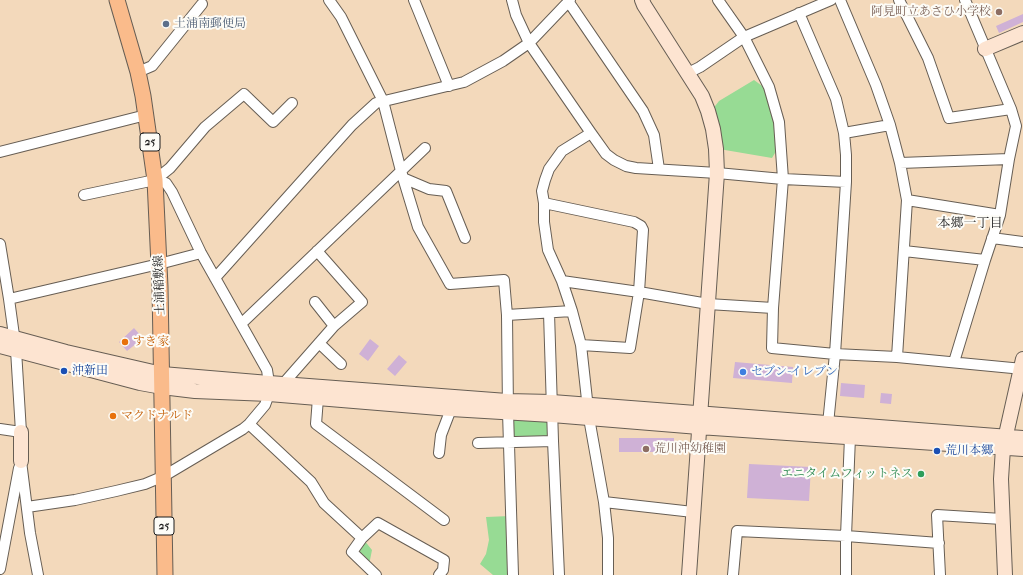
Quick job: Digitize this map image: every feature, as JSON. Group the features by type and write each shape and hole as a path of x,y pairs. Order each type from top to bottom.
{"main road":[{"name":"土浦稲敷線","path":"117,0 138,72 146,115 155,180 162,381 165,575"}],"street":[{"path":"329,0 341,18 383,101 402,174 418,227 450,284 504,280 507,315 513,575"},
{"path":"414,0 449,86"},
{"path":"512,0 516,15 529,43 606,154 614,160 626,166 783,179 846,182"},
{"path":"642,0 702,96 713,129 716,149 717,173 689,575"},
{"path":"718,0 744,37 769,87 779,122 783,179 772,308 772,348 835,354 1022,365 1004,442 1001,479 1005,575"},
{"path":"688,73 700,67 744,37 831,0"},
{"path":"840,0 876,85 890,125 900,163 907,200 897,357"},
{"path":"899,0 928,58 949,118 1011,109"},
{"path":"954,362 1000,215 1016,126 1011,109 965,0"},
{"path":"215,278 352,125 376,103 464,82 503,60 529,43 569,1 643,111 654,135 659,169"},
{"path":"138,72 152,66 202,4"},
{"path":"799,13 836,99 844,133 846,156 846,182 835,354 828,424"},
{"path":"985,49 1023,33"},
{"path":"84,195 155,180 170,168 206,127 244,94 273,122 292,103"},
{"path":"0,152 146,115"},
{"path":"844,133 890,125"},
{"path":"591,133 562,151 549,169 544,180 542,191 548,250 562,281 572,310 581,345 589,411 604,502 608,538 608,575"},
{"path":"241,324 317,251 402,174 425,148"},
{"path":"900,163 1009,159"},
{"path":"402,174 429,189 446,191 465,238"},
{"path":"155,180 166,183 172,192 200,254 267,370 274,387"},
{"path":"907,200 1000,215"},
{"path":"544,203 634,222 641,226 643,230 639,292 630,348 581,345"},
{"path":"992,238 1023,242"},
{"path":"0,244 9,299 10,341 21,432 21,460 30,533 38,575"},
{"path":"27,507 75,500 145,484 164,476 226,440 249,424 265,404 274,387 319,343 334,326 362,302 317,251"},
{"path":"904,251 985,260"},
{"path":"9,299 200,254"},
{"path":"562,281 708,304 772,308"},
{"path":"315,302 334,326"},
{"path":"507,315 549,313 572,310"},
{"path":"549,313 559,575"},
{"path":"0,346 10,341 66,352 162,381 274,387 508,407 589,411 699,420 850,437 1004,442 1023,438"},
{"path":"319,343 341,364"},
{"path":"274,387 318,398 451,409 508,407"},
{"path":"318,398 316,424 444,520"},
{"path":"439,453 441,435 451,409"},
{"path":"699,420 828,424 1004,442 1023,449"},
{"path":"249,424 311,482 324,503 362,538"},
{"path":"0,429 21,432"},
{"path":"846,575 850,437"},
{"path":"478,443 553,442"},
{"path":"0,569 21,460"},
{"path":"604,502 693,512"},
{"path":"940,575 937,516 1002,519"},
{"path":"376,575 352,552 362,538 378,523 444,560 443,570 438,575"},
{"path":"733,575 737,531 846,536 939,543"}],"green space":[{"path":"754,80 765,88 776,123 778,148 772,158 719,149 712,110 719,101"},
{"path":"509,414 550,416 551,440 511,441"},
{"path":"510,516 511,575 493,575 480,564 486,554 489,540 486,517"},
{"path":"364,540 372,550 369,565 355,552"}],"building":[{"path":"1023,14 1023,22 999,33 996,26"},
{"path":"134,328 141,336 135,341 137,343 127,351 119,342"},
{"path":"370,339 379,346 368,361 359,354"},
{"path":"399,355 407,362 395,376 387,369"},
{"path":"735,362 793,367 792,383 733,378"},
{"path":"841,383 865,385 864,398 840,396"},
{"path":"881,393 892,394 891,404 880,403"},
{"path":"619,438 674,438 674,452 619,452"},
{"path":"749,464 811,467 809,501 747,498"}],"place":[{"name":"阿見町立あさひ小学校","path":"999,12"},
{"name":"土浦南郵便局","path":"166,24"},
{"name":"すき家","path":"125,342"},
{"name":"沖新田","path":"64,371"},
{"name":"セブン-イレブン","path":"743,372"},
{"name":"マクドナルド","path":"113,416"},
{"name":"荒川沖幼稚園","path":"646,449"},
{"name":"荒川本郷","path":"937,451"},
{"name":"エニタイムフィットネス","path":"921,474"}],"district":[{"name":"本郷一丁目","path":"970,224"}]}
